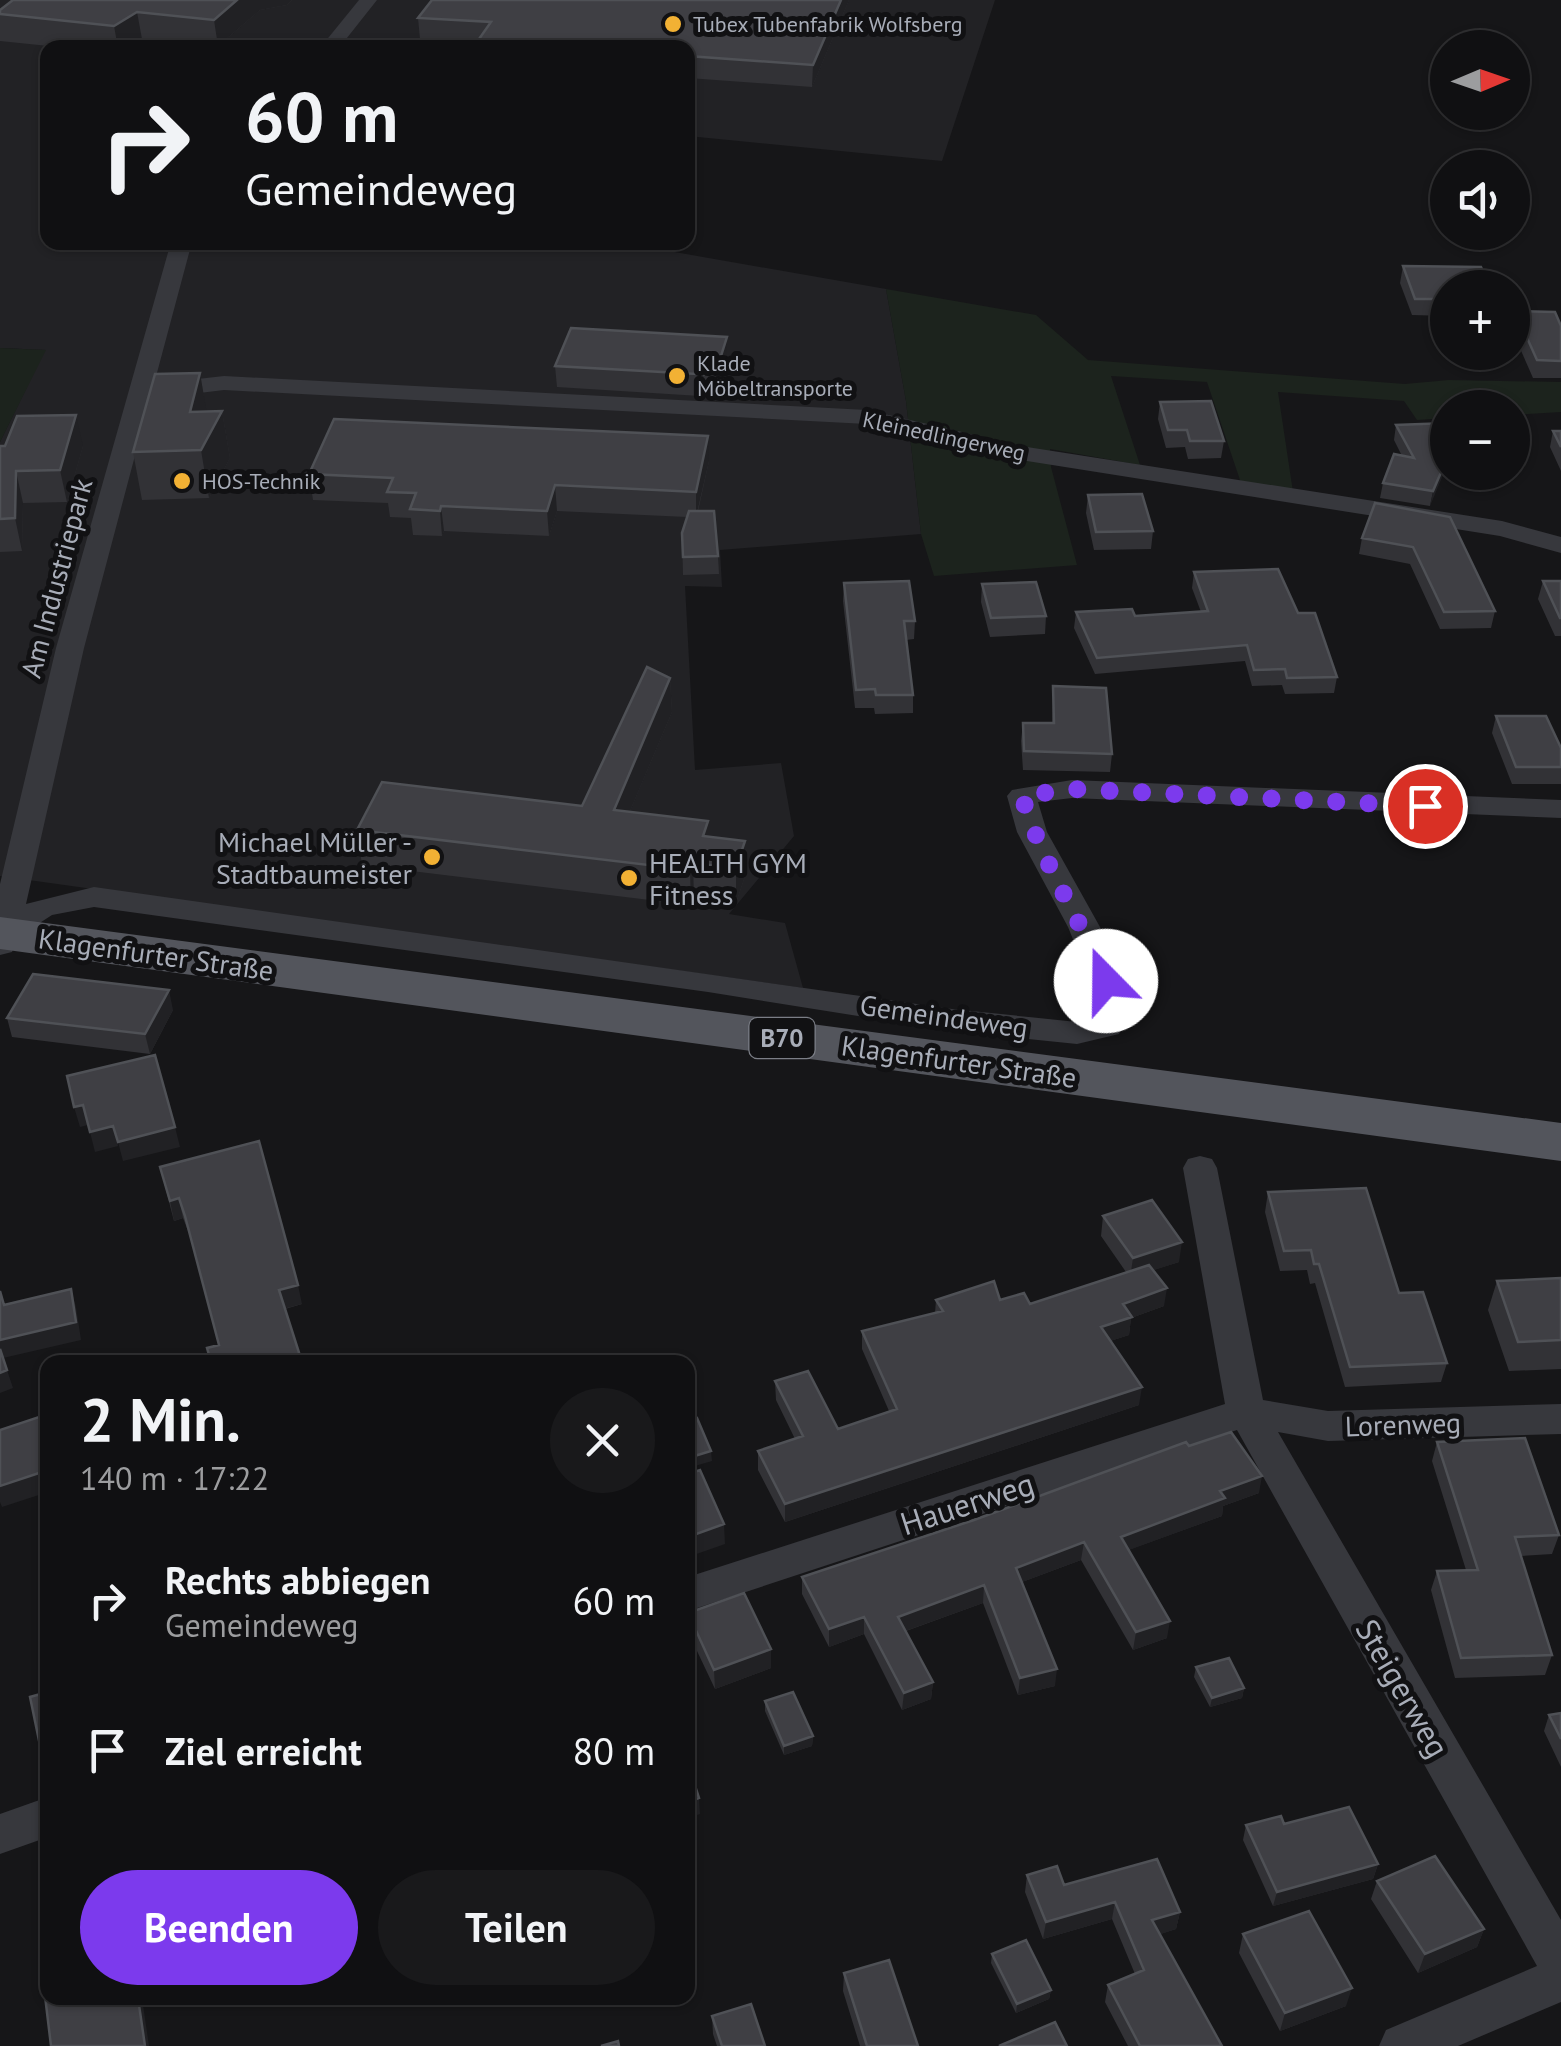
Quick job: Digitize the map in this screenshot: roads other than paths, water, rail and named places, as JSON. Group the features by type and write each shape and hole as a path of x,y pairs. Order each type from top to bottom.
{"main road":[{"name":"Klagenfurter Straße","path":"1,939 1561,1142"}],"street":[{"path":"336,40 368,0"},
{"name":"Am Industriepark","path":"1,939 70,648 180,250"},
{"name":"Kleinedlingerweg","path":"140,392 224,382 866,417 1026,454 1502,528 1561,545"},
{"name":"Gemeindeweg","path":"1,939 44,907 94,897 952,1020 1077,1034 1107,1026 1117,1008 1084,927 1032,832 1022,796 1072,789 1561,809"},
{"name":"Steigerweg","path":"1200,1168 1246,1412 1561,1964"},
{"name":"Lorenweg","path":"1246,1412 1328,1426 1561,1419"},
{"name":"Hauerweg","path":"695,1592 1246,1412"},
{"path":"0,1834 40,1820"},
{"path":"1403,2046 1561,1979"}],"place":[{"name":"Tubex Tubenfabrik Wolfsberg","path":"673,24"},
{"name":"Klade Möbeltransporte","path":"677,376"},
{"name":"HOS-Technik","path":"182,481"},
{"name":"Michael Müller - Stadtbaumeister","path":"432,857"},
{"name":"HEALTH GYM Fitness","path":"629,878"}]}
